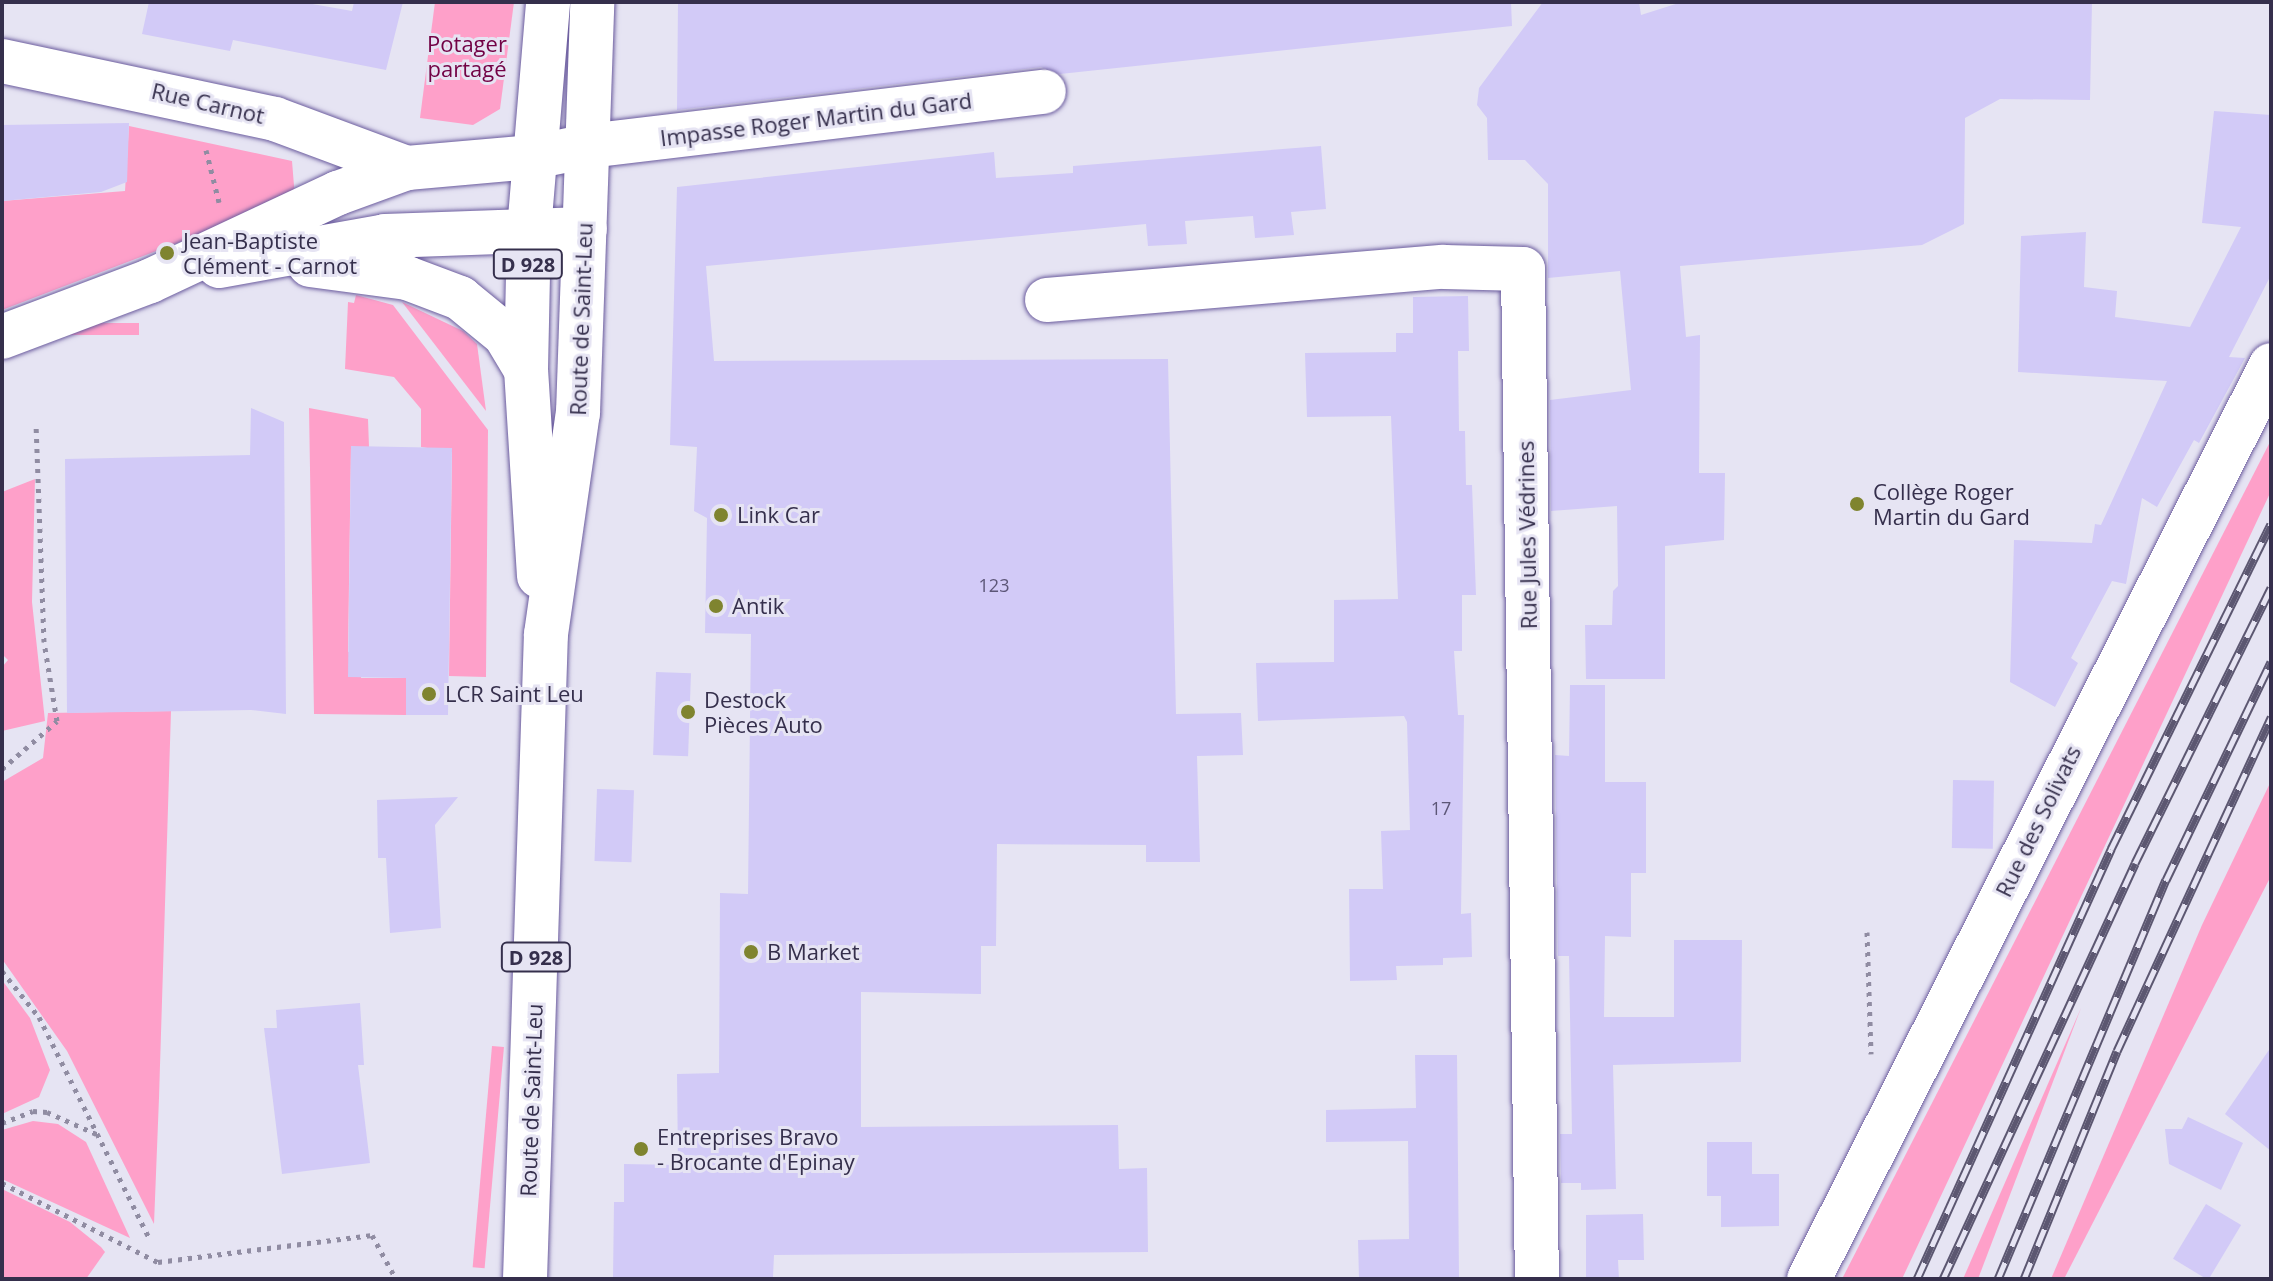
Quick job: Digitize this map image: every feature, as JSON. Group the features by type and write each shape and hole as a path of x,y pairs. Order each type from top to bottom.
{"street":[{"name":"Route de Saint-Leu","path":"525,1279 546,634 526,370 529,230 548,2"},
{"name":"Route de Saint-Leu","path":"546,634 578,413 592,2"},
{"name":"Rue Carnot","path":"2,61 193,99 319,135 407,168"},
{"name":"Impasse Roger Martin du Gard","path":"407,168 534,157 588,146 1044,92"},
{"path":"240,261 305,232 325,215 338,193 338,170 319,135"},
{"path":"2,337 150,281 338,193 407,168"},
{"path":"150,281 240,261 385,236 585,229"},
{"path":"240,261 351,267 447,292 482,311 505,335 526,370"},
{"name":"Rue Jules Védrines","path":"1047,300 1444,267 1523,269 1537,1279"},
{"name":"Rue des Solivats","path":"1809,1279 2271,365"}],"path":[{"path":"193,99 224,219"},
{"path":"2,769 57,721 44,642 36,424"},
{"path":"1867,932 1871,1060"},
{"path":"2,971 39,1017 103,1136 150,1240"},
{"path":"2,1123 33,1111 47,1112 103,1136"},
{"path":"2,1183 158,1262 372,1235 396,1279"}],"green space":[{"name":"Potager partagé","path":"435,2 514,2 500,109 473,125 420,118"},
{"path":"129,126 292,161 295,198 2,310 2,201 125,191"},
{"path":"356,295 393,305 488,430 486,677 449,676 452,452 421,447 421,409 394,377 345,369 348,302 354,303"},
{"path":"402,302 463,331 477,344 486,411"},
{"path":"2,323 139,323 139,335 2,335"},
{"path":"309,408 368,419 369,447 351,447 348,652 361,653 361,678 406,678 406,715 314,714"},
{"path":"2271,440 2271,491 1902,1279 1842,1279"},
{"path":"35,479 32,602 45,721 2,731 2,667 8,660 2,654 2,492"},
{"path":"171,711 154,1224 67,1051 2,959 2,782 43,758 48,713"},
{"path":"2271,781 2271,876 2064,1279 2051,1279 2202,925"},
{"path":"2,980 30,1018 50,1070 39,1097 2,1114"},
{"path":"2081,1008 1978,1279 1963,1279"},
{"path":"492,1046 504,1047 485,1268 473,1267"},
{"path":"33,1121 58,1124 86,1142 130,1238 2,1179 2,1130"},
{"path":"2,1189 70,1222 101,1247 105,1252 86,1279 2,1279"}],"building":[{"path":"149,2 301,2 352,11 354,2 403,2 386,70 233,40 230,51 142,34"},
{"path":"678,2 1511,2 1512,26 1060,74 1041,67 677,110"},
{"path":"1543,2 1639,2 1641,15 1682,2 2092,2 2090,100 2000,99 1965,118 1964,224 1922,245 1680,266 1686,337 1700,335 1699,473 1725,473 1724,540 1665,546 1665,679 1586,679 1585,625 1612,625 1613,591 1618,586 1617,506 1551,511 1550,400 1631,390 1620,271 1548,278 1548,184 1525,160 1488,160 1487,118 1477,105 1479,88"},
{"path":"2214,111 2271,115 2271,275 2229,357 2245,358 2199,443 2194,440 2157,507 2142,498 2126,584 2112,581 2071,658 2078,663 2055,707 2010,682 2014,540 2092,543 2095,524 2101,525 2167,381 2018,372 2021,236 2086,232 2084,287 2117,291 2115,317 2190,327 2241,227 2202,223"},
{"path":"129,123 127,182 101,192 2,201 2,125"},
{"path":"1321,146 1326,209 1291,212 1294,235 1255,238 1253,216 1185,221 1187,244 1148,246 1146,224 706,266 714,361 1168,359 1176,714 1241,713 1243,755 1197,756 1200,862 1146,862 1146,845 997,844 996,946 981,946 981,994 861,992 861,1127 1118,1125 1119,1169 1147,1168 1148,1252 774,1255 773,1277 613,1279 614,1202 624,1202 624,1164 678,1165 677,1074 719,1073 720,893 748,894 751,634 705,633 707,518 694,511 697,447 670,445 677,187 994,152 996,178 1073,173 1073,166"},
{"path":"1468,296 1469,351 1458,351 1459,431 1465,431 1466,485 1472,485 1476,595 1462,595 1462,651 1454,651 1458,715 1464,715 1461,914 1471,913 1472,957 1443,958 1443,965 1396,966 1397,980 1350,981 1349,889 1383,889 1381,831 1410,830 1407,722 1404,716 1258,721 1256,663 1334,662 1334,600 1398,599 1391,416 1307,417 1305,353 1396,352 1396,333 1413,333 1413,297"},
{"path":"251,408 284,422 286,714 251,710 67,713 65,459 250,455"},
{"path":"351,446 452,448 448,715 406,715 406,678 348,677"},
{"path":"656,672 691,673 688,756 653,755"},
{"path":"1570,685 1605,685 1605,782 1646,782 1646,873 1631,873 1631,937 1605,936 1604,1017 1674,1017 1674,940 1742,940 1741,1062 1613,1065 1616,1189 1581,1190 1581,1183 1561,1183 1560,1134 1572,1134 1569,956 1558,956 1555,755 1569,756"},
{"path":"1953,780 1994,781 1993,849 1952,848"},
{"path":"597,789 634,790 631,862 594,861"},
{"path":"458,797 435,825 441,928 390,933 386,858 378,858 377,800"},
{"path":"360,1003 364,1065 358,1065 370,1163 282,1174 264,1028 277,1028 276,1010"},
{"path":"2271,1047 2271,1151 2225,1114"},
{"path":"1415,1055 1457,1055 1459,1279 1359,1279 1358,1240 1409,1239 1408,1141 1326,1142 1326,1110 1416,1108"},
{"path":"2188,1117 2243,1143 2221,1190 2169,1164 2165,1129 2182,1129"},
{"path":"1707,1142 1752,1142 1752,1174 1779,1174 1779,1226 1721,1227 1721,1196 1707,1196"},
{"path":"2206,1204 2241,1225 2209,1279 2173,1259"},
{"path":"1643,1214 1644,1260 1618,1260 1619,1279 1586,1279 1586,1215"}],"railway":[{"path":"1917,1279 2111,849 2271,524"},
{"path":"1943,1279 2135,863 2271,588"},
{"path":"1998,1279 2166,880 2271,662"},
{"path":"2024,1279 2117,1051 2271,717"}],"place":[{"name":"Jean-Baptiste Clément - Carnot","path":"167,253"},
{"name":"Collège Roger Martin du Gard","path":"1857,504"},
{"name":"Link Car","path":"721,515"},
{"name":"Antik","path":"716,606"},
{"name":"LCR Saint Leu","path":"429,694"},
{"name":"Destock Pièces Auto","path":"688,712"},
{"name":"B Market","path":"751,952"},
{"name":"Entreprises Bravo - Brocante d'Epinay","path":"641,1149"}]}
